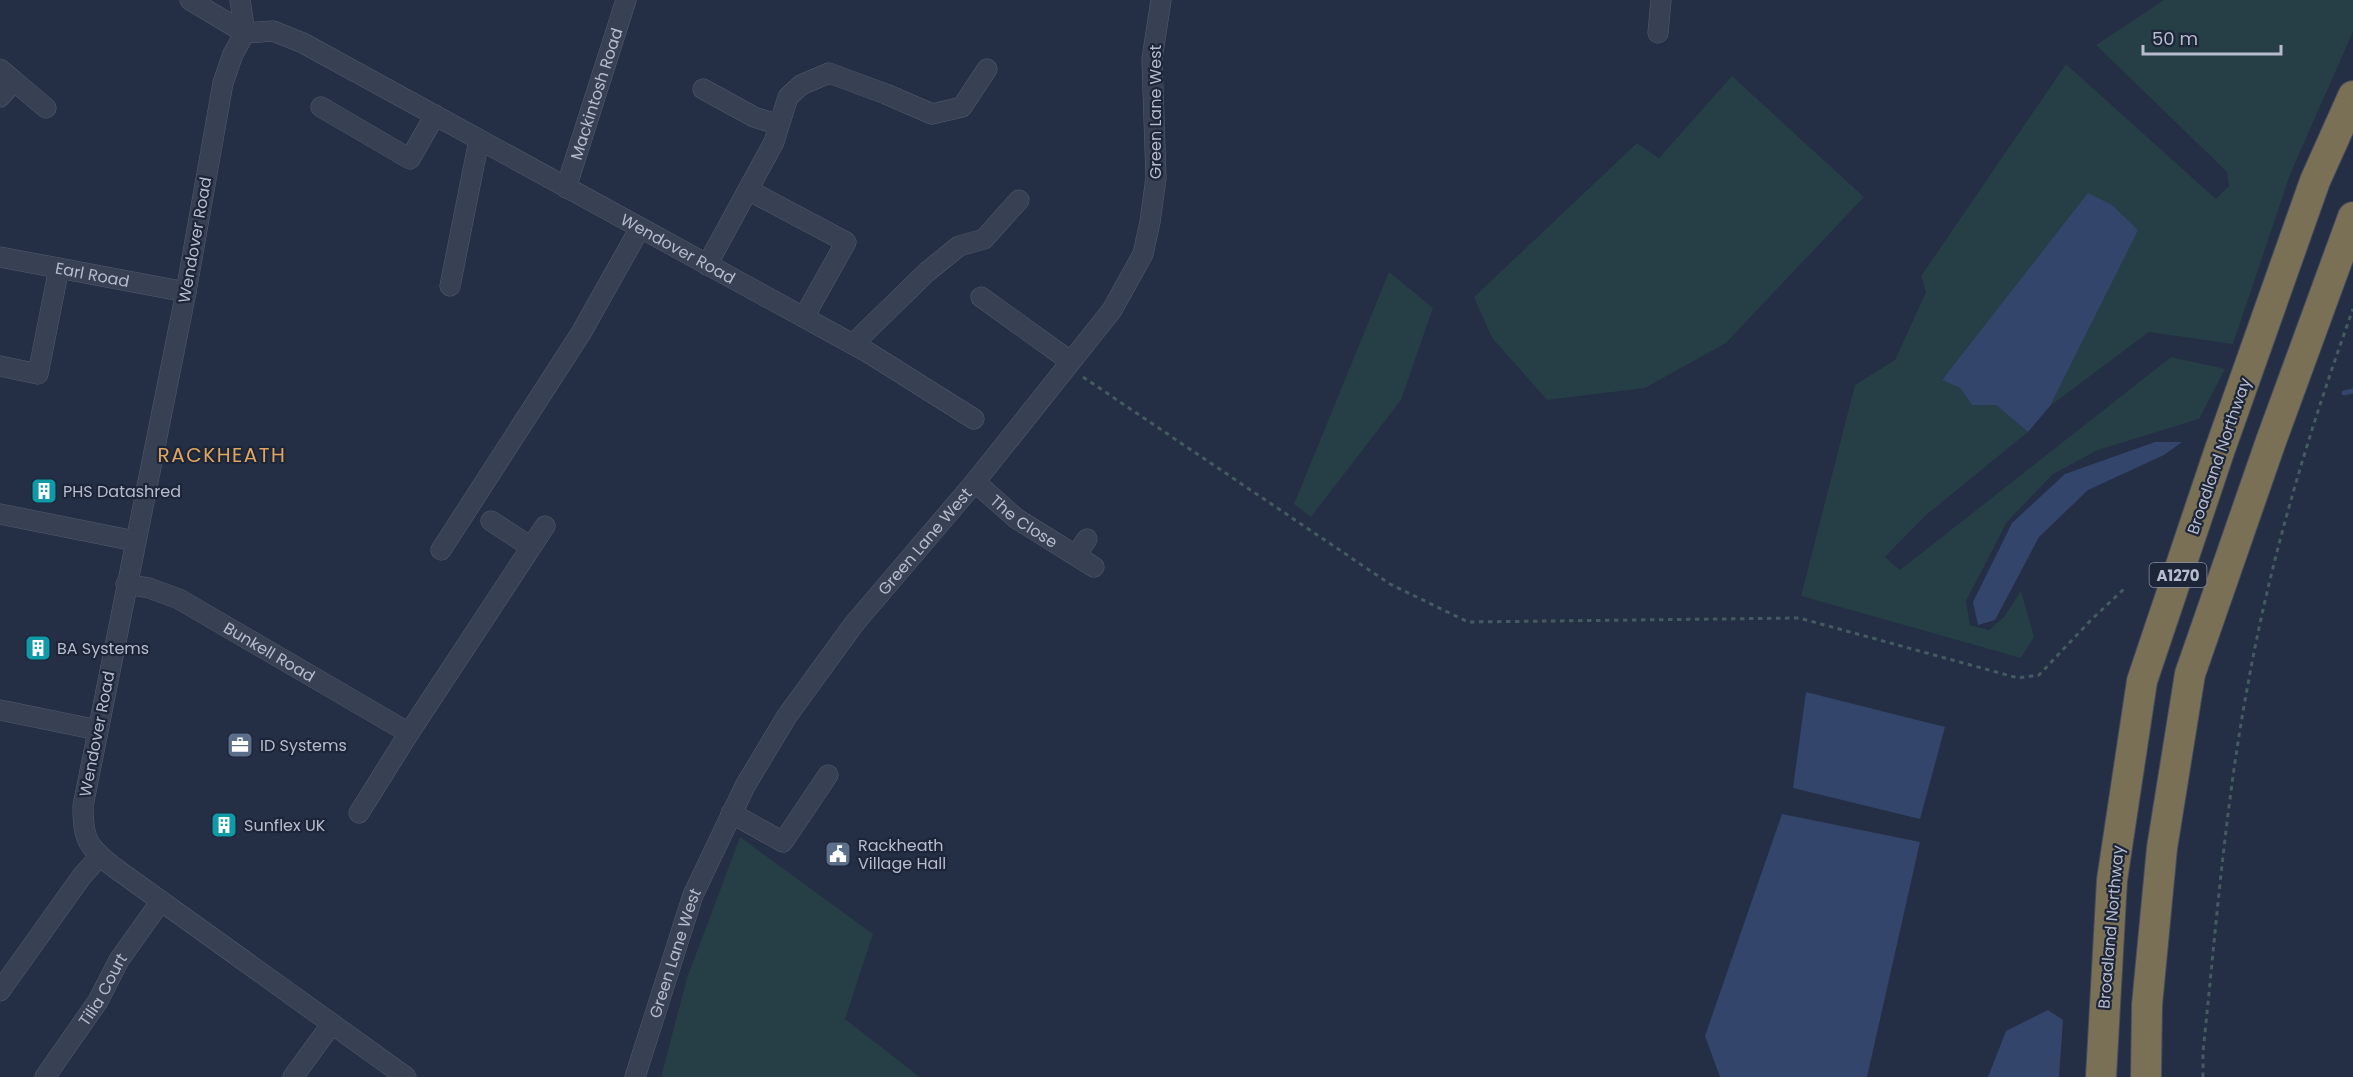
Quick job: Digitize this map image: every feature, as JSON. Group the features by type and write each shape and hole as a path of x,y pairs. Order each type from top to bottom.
{"highway":[{"name":"Broadland Northway","path":"2101,1077 2112,880 2142,681 2314,181 2353,96"},
{"name":"A1270","path":"2146,1077 2147,1005 2162,848 2190,674 2271,441 2353,217"}],"street":[{"path":"190,0 245,33"},
{"path":"240,0 245,33"},
{"name":"Mackintosh Road","path":"566,188 626,0"},
{"name":"Green Lane West","path":"635,1077 693,896 745,786 787,716 841,643 975,482 1112,310 1143,254 1156,178 1152,59 1161,0"},
{"path":"1658,33 1660,0"},
{"name":"Wendover Road","path":"406,1077 100,856 88,844 83,816 83,806 126,584 186,292 223,82 233,54 245,33 273,31 303,43 861,348 974,419"},
{"path":"707,265 774,142 788,97 801,85 829,73 932,114 962,107 987,69"},
{"path":"0,97 7,75 46,108"},
{"path":"703,89 754,117 779,125"},
{"path":"321,107 410,159 435,115"},
{"path":"450,286 479,140"},
{"path":"748,190 846,242 804,317"},
{"path":"861,348 927,272 959,246 984,240 1019,200"},
{"path":"441,550 581,333 640,228"},
{"name":"Earl Road","path":"0,257 186,292"},
{"path":"0,366 38,374 58,268"},
{"path":"981,297 1068,363"},
{"name":"The Close","path":"975,482 1017,519 1082,547 1094,567"},
{"path":"0,514 135,541"},
{"path":"491,521 531,547"},
{"path":"359,813 546,526"},
{"name":"Bunkell Road","path":"126,584 149,588 179,599 409,733"},
{"path":"0,710 98,730"},
{"path":"731,813 783,842 828,775"},
{"path":"0,991 82,876 100,856"},
{"name":"Tilia Court","path":"45,1077 98,1001 118,960 160,901"},
{"path":"292,1077 331,1024"}],"path":[{"path":"2203,1077 2203,1052 2221,861 2248,682 2299,470 2353,309"},
{"path":"1068,363 1390,584 1468,622 1798,618 2018,678 2039,675 2126,587"}],"shaded area":[{"path":"2164,0 2353,0 2353,32 2291,172 2233,344 2149,332 2050,406 2137,230 1942,379 1960,388 1972,405 1996,405 2028,432 1925,516 1885,557 1900,570 2171,357 2225,369 2199,419 2098,450 2053,474 2007,522 1966,601 1970,625 1989,630 2004,617 2021,591 2034,637 2021,658 1801,596 1855,385 1895,360 1926,292 1921,276 2066,64 2216,199 2229,186 2227,172 2096,45"},
{"path":"1732,76 1864,197 1726,343 1645,388 1547,400 1492,338 1474,297 1637,143 1659,158"},
{"path":"1389,272 1433,308 1401,400 1311,517 1294,504"},
{"path":"740,837 873,934 845,1019 920,1077 661,1077 687,978"}],"water":[{"path":"2088,193 2112,205 2138,230 2050,406 2028,432 1996,405 1972,405 1960,388 1942,380"},
{"path":"2155,442 2182,442 2164,455 2088,490 2039,537 1995,620 1978,625 1973,602 2012,523 2065,474"},
{"path":"1806,692 1945,727 1920,819 1793,788"},
{"path":"1782,814 1920,842 1867,1077 1720,1077 1705,1036"},
{"path":"2048,1010 2063,1020 2059,1077 1988,1077 2006,1031"}],"waterway":[{"path":"2344,393 2353,391"}],"place":[{"name":"PHS Datashred","path":"44,491"},
{"name":"BA Systems","path":"38,648"},
{"name":"ID Systems","path":"240,745"},
{"name":"Sunflex UK","path":"224,825"},
{"name":"Rackheath Village Hall","path":"838,854"}],"district":[{"name":"RACKHEATH","path":"222,455"}]}
